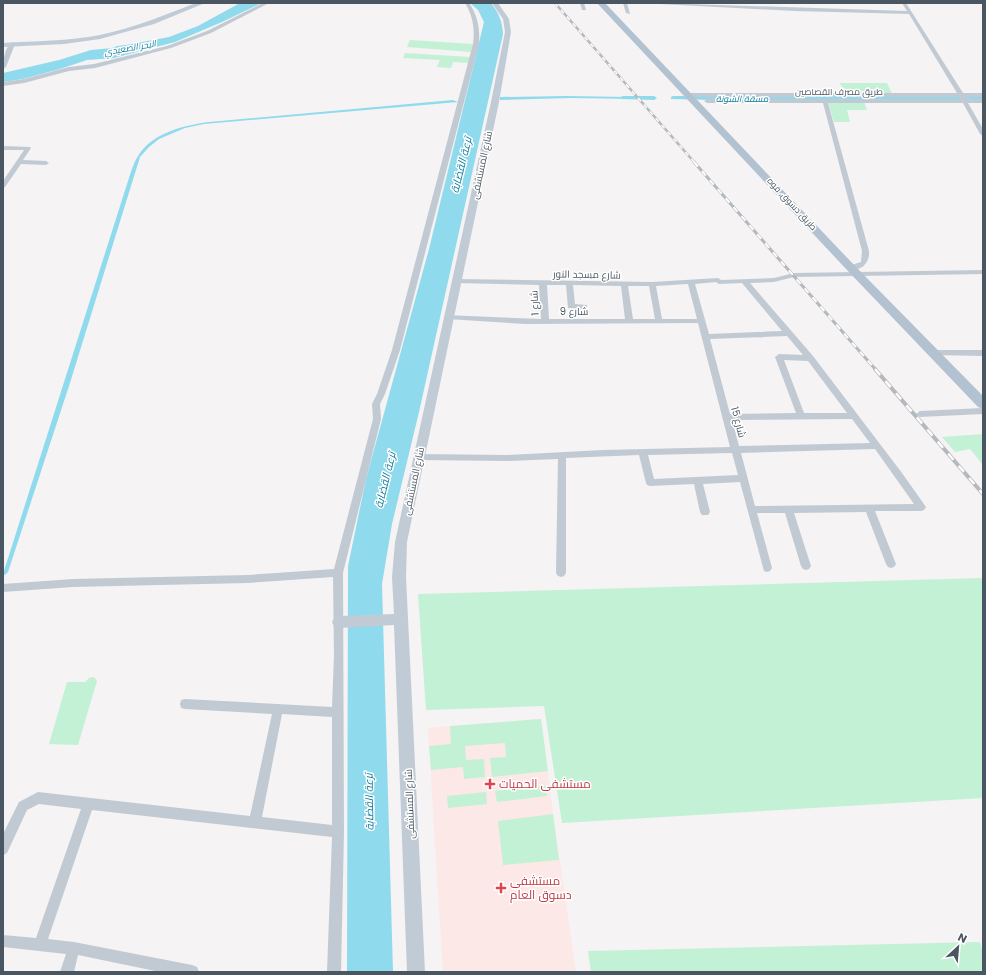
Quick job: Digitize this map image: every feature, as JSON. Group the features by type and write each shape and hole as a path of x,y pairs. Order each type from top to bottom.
{"main road":[{"path":"3,44 72,41 110,35 136,28 202,3"},
{"name":"شارع المستشفى","path":"416,972 396,619 401,542 495,102 508,32 506,19 495,3"},
{"name":"طريق دسوق, فوه","path":"602,3 854,271 983,404"},
{"path":"342,622 396,619"}],"street":[{"path":"3,84 29,80 69,69 95,66 169,47 208,32 267,3"},
{"path":"334,972 338,832 337,712 342,622 338,573 377,419 376,404 381,394 396,350 476,44 476,19 466,3"},
{"path":"625,3 628,13"},
{"path":"660,3 788,10 910,13"},
{"path":"904,3 964,100 983,134"},
{"path":"3,67 5,55 12,44"},
{"path":"777,94 780,101"},
{"path":"692,98 777,94 983,95"},
{"path":"829,94 829,101 844,179 862,236 867,258 864,263 854,271"},
{"name":"طريق مصرف القصاصين","path":"692,98 780,101 983,101"},
{"path":"3,148 28,148 3,186"},
{"path":"19,162 46,163"},
{"name":"شارع مسجد النور","path":"456,281 569,284 652,284 774,280 794,275 854,271 983,272"},
{"path":"744,281 810,358 921,507 751,510"},
{"name":"شارع 15","path":"691,282 767,568"},
{"name":"شارع 1","path":"543,283 545,322"},
{"path":"569,284 571,306 584,307"},
{"path":"624,284 629,321"},
{"path":"652,284 659,321"},
{"name":"شارع 9","path":"448,317 545,322 701,321"},
{"path":"705,337 788,333"},
{"path":"934,353 983,353"},
{"path":"801,416 779,357 810,358"},
{"path":"920,414 983,411"},
{"path":"726,417 854,416"},
{"path":"418,457 507,458 643,452 877,446"},
{"path":"643,452 650,483 743,478"},
{"path":"561,573 562,456"},
{"path":"698,480 705,512"},
{"path":"869,507 891,564"},
{"path":"788,509 806,566"},
{"path":"3,588 73,583 248,579 338,573"},
{"path":"185,704 337,712"},
{"path":"255,823 278,710"},
{"path":"3,850 12,827 26,803 38,798 338,832"},
{"path":"40,944 89,803"},
{"path":"3,941 74,948 192,972"},
{"path":"67,972 74,948"}],"shaded area":[{"name":"مستشفى دسوق العام","path":"541,719 576,972 443,972 428,728"}],"green space":[{"path":"410,40 473,44 471,52 407,47"},
{"path":"405,53 470,57 468,63 453,62 451,68 437,67 440,60 403,58"},
{"path":"839,83 887,83 892,94 849,94"},
{"path":"828,102 864,102 867,110 847,110 850,122 834,122"},
{"path":"983,434 983,465 970,449 955,452 942,437"},
{"path":"983,578 983,798 562,823 544,706 426,710 418,594"},
{"path":"94,677 97,681 78,745 49,744 67,682 85,682 89,678"},
{"path":"541,719 548,771 492,777 490,758 506,757 505,743 465,746 466,760 484,759 485,777 464,779 463,767 431,770 429,746 451,744 450,726"},
{"path":"546,786 547,796 497,802 495,791"},
{"path":"486,792 487,804 448,808 447,796"},
{"path":"553,814 559,860 503,865 498,821"},
{"path":"980,942 983,954 983,972 591,972 588,951"}],"water":[{"name":"البحر الصعيدي","path":"240,3 262,3 175,42 114,58 87,60 23,79 3,82 3,73 59,60 91,50 112,48 169,37 198,26"},
{"name":"ترعة القضابة","path":"470,3 491,3 500,17 503,34 419,412 392,524 382,584 393,972 347,972 348,566 366,479 429,249 484,22 478,10"},
{"path":"500,97 634,97 636,99 571,98 500,100"},
{"path":"700,97 983,97 983,99 702,99"},
{"path":"453,100 458,102 204,124 185,128 159,139 149,147 140,157 69,386 8,572 5,575 3,574 130,174 138,156 146,146 162,135 200,123"}],"waterway":[{"name":"مسقة الشونة","path":"623,98 654,98"},
{"name":"مسقة الشونة","path":"673,98 712,98"}],"railway":[{"path":"555,3 695,163"},
{"path":"694,162 876,370"},
{"path":"875,369 983,494"}],"place":[{"name":"مستشفى الحميات","path":"490,784"},
{"name":"مستشفى دسوق العام","path":"501,888"}]}
